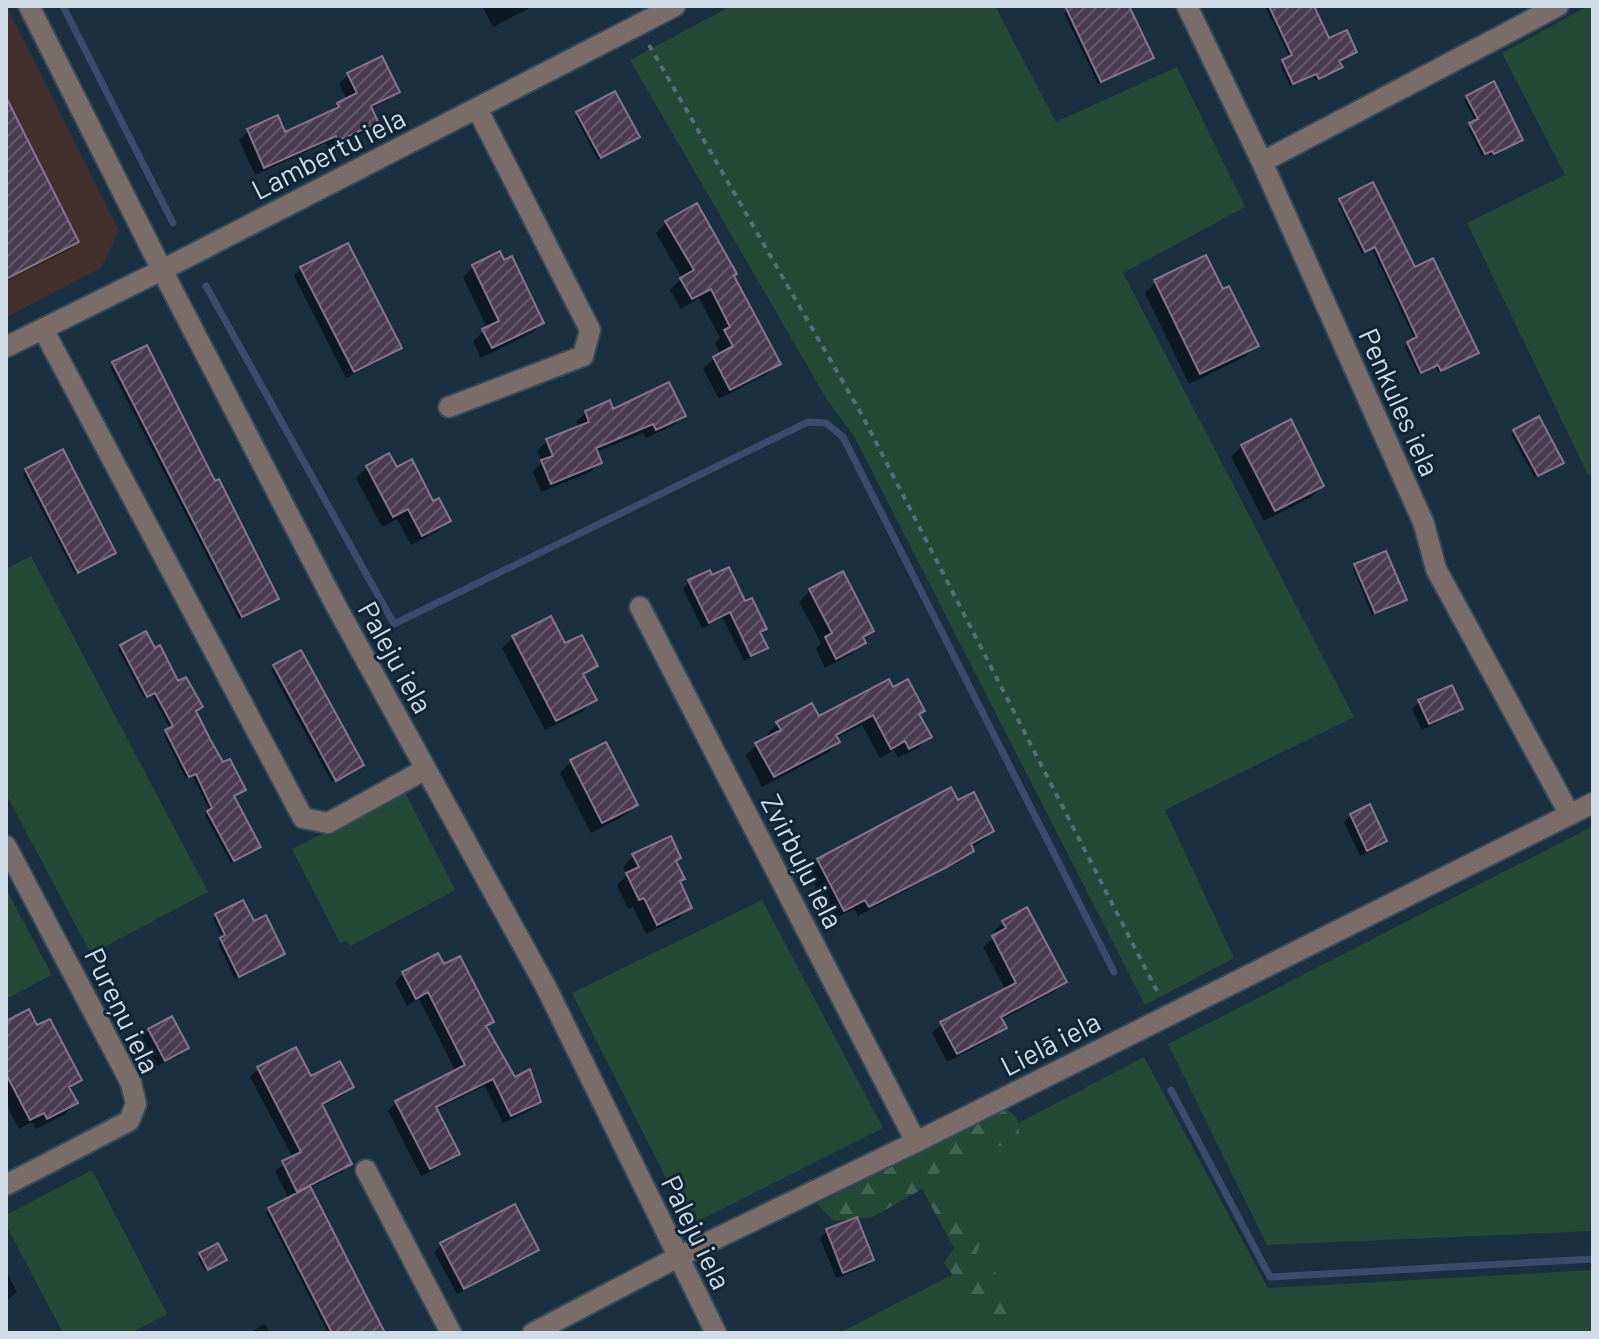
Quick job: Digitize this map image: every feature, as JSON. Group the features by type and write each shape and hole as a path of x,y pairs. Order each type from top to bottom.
{"street":[{"name":"Paleju iela","path":"29,6 335,604 546,987 716,1333"},
{"name":"Lambertu iela","path":"6,347 675,6"},
{"name":"Penkules iela","path":"1187,6 1262,162 1424,524 1436,569 1570,815"},
{"path":"1262,162 1558,6"},
{"path":"449,407 583,356 590,330 477,108"},
{"path":"43,329 303,818 328,823 426,769"},
{"name":"Zvirbuļu iela","path":"640,607 916,1142"},
{"name":"Lielā iela","path":"533,1333 678,1257 916,1142 1593,803"},
{"name":"Pureņu iela","path":"6,846 131,1083 136,1104 129,1121 6,1185"},
{"path":"366,1170 451,1333"}],"path":[{"path":"637,25 862,415 1169,1015"}],"shaded area":[{"path":"6,6 119,231 101,268 6,317"}],"green space":[{"path":"731,6 995,6 1056,122 1177,67 1245,207 1123,273 1354,717 1165,810 1234,958 1145,1005 854,436 827,400 630,60"},
{"path":"1593,6 1593,472 1588,475 1467,223 1565,175 1502,53"},
{"path":"31,556 208,892 91,954 6,794 6,569"},
{"path":"405,792 455,890 351,946 347,941 340,943 292,849"},
{"path":"1593,826 1593,1231 1267,1245 1168,1044"},
{"path":"6,889 52,975 6,999"},
{"path":"762,900 883,1128 690,1225 572,993"},
{"path":"1144,1057 1268,1288 1593,1270 1593,1333 839,1333 975,1263 931,1169"},
{"path":"997,1106 1016,1117 1018,1139 1006,1146 986,1145 974,1157 947,1164 937,1175 957,1208 982,1239 975,1257 1004,1282 1020,1316 1007,1331 992,1333 964,1311 958,1286 944,1263 954,1248 922,1189 873,1217 834,1221 817,1204 938,1144 961,1123"},
{"path":"92,1170 167,1314 131,1333 63,1333 6,1225 6,1215"}],"building":[{"path":"1065,6 1129,6 1154,58 1101,82"},
{"path":"1269,6 1314,6 1329,38 1347,30 1357,52 1339,61 1343,67 1319,79 1316,74 1293,84 1282,60 1292,55"},
{"path":"382,56 400,92 371,106 378,122 339,141 336,136 264,168 247,129 278,115 285,132 339,107 337,103 357,93 347,73"},
{"path":"1494,81 1523,140 1494,154 1492,151 1485,154 1469,123 1478,119 1466,96"},
{"path":"615,91 640,137 601,158 576,112"},
{"path":"6,97 79,242 6,279"},
{"path":"1373,182 1415,267 1433,258 1479,353 1441,371 1438,365 1421,373 1407,342 1417,337 1375,247 1365,252 1339,199"},
{"path":"697,203 737,274 734,276 781,364 730,390 713,357 733,346 724,330 730,327 711,289 692,299 680,278 694,270 665,221"},
{"path":"348,243 402,348 354,372 300,267"},
{"path":"500,251 504,260 512,256 544,323 492,348 482,329 499,321 472,265"},
{"path":"1206,255 1223,289 1229,286 1259,346 1200,374 1154,280"},
{"path":"147,345 279,599 242,617 112,362"},
{"path":"669,382 686,416 656,430 653,424 596,448 602,463 551,484 541,460 553,456 546,439 589,422 585,411 610,400 613,409"},
{"path":"1539,416 1564,463 1538,476 1513,430"},
{"path":"1291,419 1324,486 1275,511 1241,445"},
{"path":"63,449 116,553 78,573 25,469"},
{"path":"389,453 397,467 412,459 433,501 439,498 451,521 422,536 408,509 393,517 366,466"},
{"path":"1386,551 1407,600 1375,613 1354,564"},
{"path":"729,567 745,601 752,598 767,629 760,632 768,648 751,656 730,612 709,623 688,580 710,570 712,575"},
{"path":"843,571 874,631 863,637 866,643 836,659 825,637 832,633 809,589"},
{"path":"551,616 565,643 582,635 598,666 583,674 597,700 556,721 512,636"},
{"path":"146,631 155,648 160,645 178,681 186,677 203,707 196,711 210,739 223,762 230,759 246,790 234,796 261,847 234,861 207,811 212,808 196,774 189,777 165,730 173,726 155,693 147,697 120,645"},
{"path":"301,650 364,765 336,781 273,665"},
{"path":"889,679 893,687 908,679 925,711 919,714 932,737 909,749 905,741 891,749 873,715 836,735 840,742 774,777 755,743 781,730 776,722 812,703 819,716"},
{"path":"1452,685 1463,709 1429,724 1418,700"},
{"path":"606,742 638,805 602,823 570,760"},
{"path":"951,787 958,800 974,792 994,831 971,844 974,851 945,868 869,907 865,900 844,911 817,859"},
{"path":"1370,804 1387,841 1367,851 1350,814"},
{"path":"671,836 681,858 676,861 685,879 680,881 692,908 657,925 644,898 639,900 626,873 639,867 632,854"},
{"path":"243,900 254,921 266,915 285,954 239,977 220,938 225,935 215,914"},
{"path":"1027,907 1067,982 1001,1017 1007,1028 957,1054 940,1022 1016,983 992,936 1006,928 1002,921"},
{"path":"438,953 444,964 460,956 494,1022 486,1026 515,1077 530,1069 541,1102 511,1116 493,1079 436,1107 460,1154 430,1169 395,1101 465,1065 428,992 416,999 402,972"},
{"path":"29,1009 37,1025 50,1019 82,1080 69,1087 78,1103 47,1119 44,1113 30,1120 6,1074 6,1021"},
{"path":"172,1016 189,1048 165,1061 148,1029"},
{"path":"296,1047 311,1076 340,1061 354,1087 322,1104 352,1164 297,1192 282,1161 301,1152 257,1067"},
{"path":"310,1186 385,1333 332,1333 268,1208"},
{"path":"515,1204 539,1250 464,1289 440,1243"},
{"path":"857,1217 874,1260 843,1273 826,1229"},
{"path":"218,1243 227,1260 208,1270 199,1253"}],"waterway":[{"path":"63,6 173,223"},
{"path":"206,286 394,624 808,422 826,423 843,437 1114,972"},
{"path":"1171,1090 1270,1277 1593,1259"}]}
